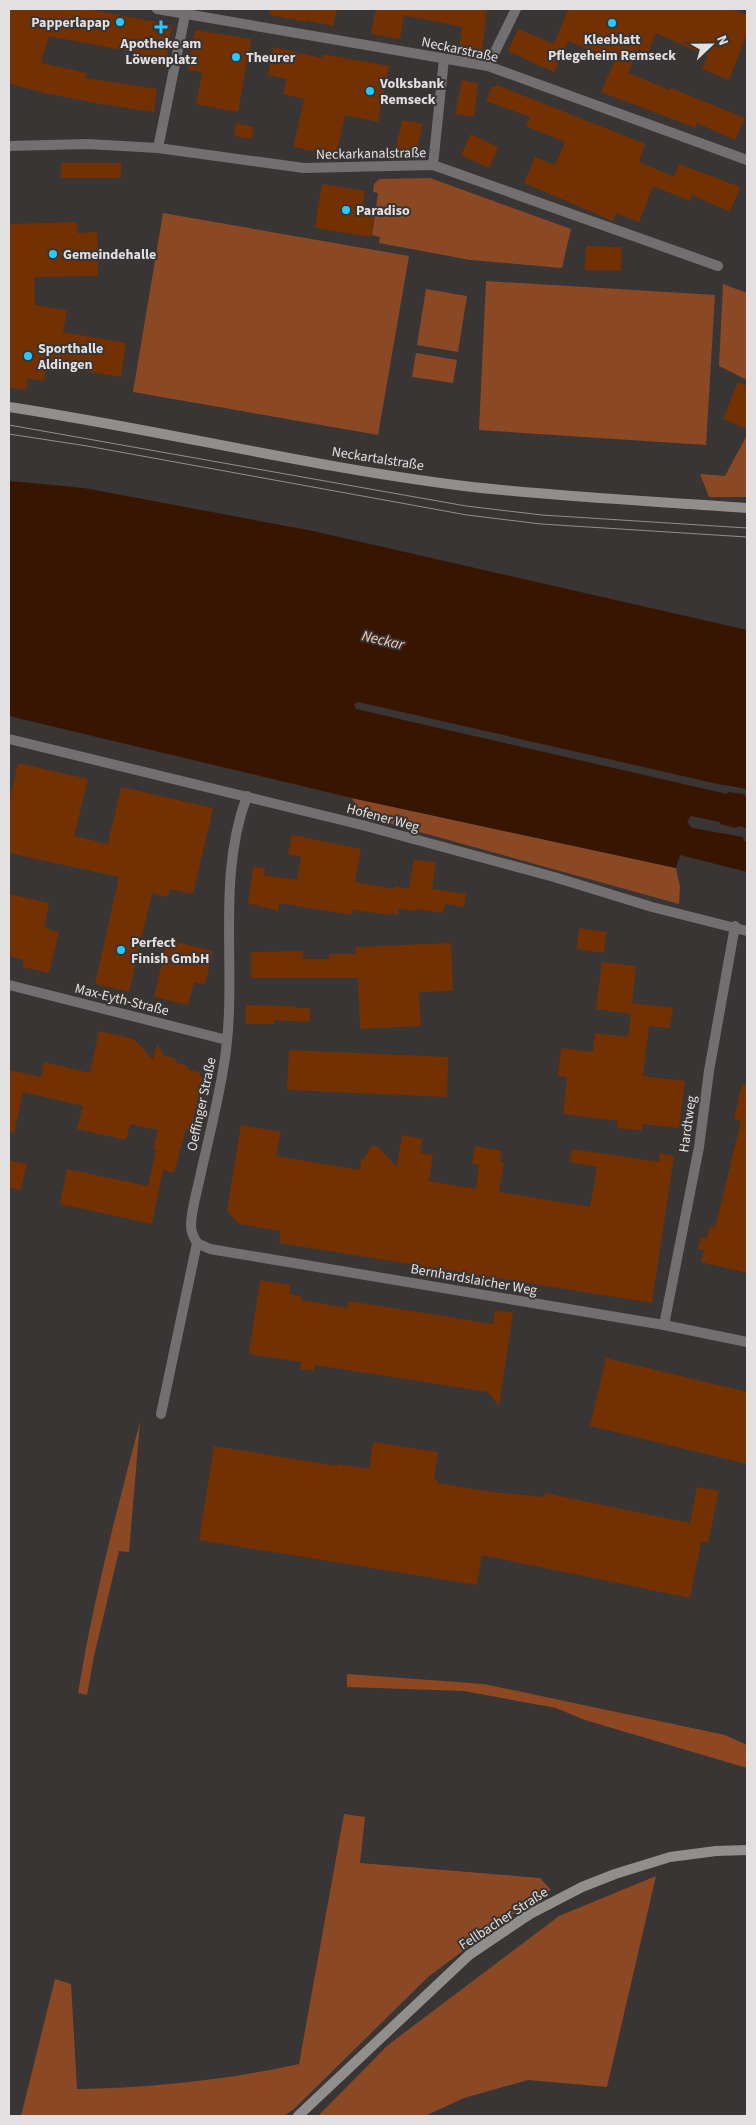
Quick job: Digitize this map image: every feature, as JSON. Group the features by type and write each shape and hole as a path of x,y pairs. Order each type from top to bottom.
{"main road":[{"name":"Neckartalstraße","path":"9,407 362,470 464,486 610,500 747,508"},
{"name":"Fellbacher Straße","path":"298,2116 469,1955 530,1914 582,1887 615,1874 670,1857 716,1851 747,1850"}],"street":[{"name":"Neckarstraße","path":"157,9 186,12 488,66 747,160"},
{"path":"488,66 516,9"},
{"path":"158,148 186,12"},
{"path":"433,165 444,59"},
{"name":"Neckarkanalstraße","path":"9,146 87,144 158,148 304,168 433,165 718,266"},
{"name":"Hofener Weg","path":"9,739 247,796 554,877 652,907 735,926 747,931"},
{"name":"Oeffinger Straße","path":"161,1414 197,1243 191,1226 193,1210 224,1070 228,1040 230,873 234,839 239,817 247,796"},
{"name":"Hardtweg","path":"664,1325 696,1164 708,1071 735,926"},
{"name":"Max-Eyth-Straße","path":"9,985 228,1040"},
{"name":"Bernhardslaicher Weg","path":"197,1243 210,1249 664,1325 747,1342"}],"shaded area":[{"path":"430,178 571,229 562,268 470,260 379,243 380,237 372,235 378,193 373,192 374,184 379,179"},
{"path":"163,213 409,256 378,435 133,392"},
{"path":"486,281 715,295 706,445 479,430"},
{"path":"723,284 747,293 747,380 719,366"},
{"path":"426,289 467,296 458,352 417,345"},
{"path":"416,353 457,360 453,383 412,377"},
{"path":"747,435 747,497 709,497 700,474 725,476"},
{"path":"352,798 676,868 680,887 679,904 362,816"},
{"path":"140,1422 129,1552 119,1551 94,1656 87,1695 78,1693 84,1659 106,1557"},
{"path":"347,1674 484,1684 725,1735 747,1745 747,1768 585,1720 556,1708 464,1691 347,1687"},
{"path":"344,1814 365,1817 360,1863 540,1878 551,1890 504,1920 428,1977 294,2109 284,2116 21,2116 55,1979 71,1984 77,2089 189,2082 244,2075 299,2064"},
{"path":"656,1876 607,2087 528,2080 464,2098 425,2116 318,2116 388,2045 559,1916"}],"water":[{"name":"Neckar","path":"9,481 84,488 313,531 747,630 747,789 358,702 354,704 356,709 727,794 728,792 744,794 747,799 747,828 738,826 736,828 720,824 720,822 691,816 687,822 692,828 743,837 744,841 747,842 747,872 680,855 676,868 352,798 9,716"}],"building":[{"path":"9,9 88,9 172,25 165,67 140,62 142,54 49,36 41,63 87,73 85,78 157,89 154,112 44,93 9,83"},
{"path":"270,9 337,9 333,26 270,15"},
{"path":"376,9 487,9 482,52 459,49 462,27 404,15 400,39 371,34"},
{"path":"568,9 731,9 747,15 747,33 729,80 702,69 707,56 656,33 648,53 638,49 628,73 745,118 735,140 697,123 696,128 601,92 615,60 568,41 554,72 508,51 518,29 554,44"},
{"path":"195,30 251,39 238,112 196,104 202,72 188,70"},
{"path":"273,47 322,58 323,54 389,66 378,122 345,115 336,156 293,147 304,99 283,94 287,79 268,75"},
{"path":"462,80 478,84 474,117 455,114"},
{"path":"497,85 645,144 639,162 674,177 679,164 740,187 730,212 692,195 690,201 653,186 639,222 616,213 613,221 524,183 535,157 555,165 565,142 526,126 530,117 486,101 492,87"},
{"path":"402,120 423,124 416,153 396,149"},
{"path":"236,123 254,127 252,139 234,136"},
{"path":"471,134 498,147 489,168 461,155"},
{"path":"61,163 121,163 121,178 61,178"},
{"name":"Paradiso","path":"322,184 365,191 362,207 375,210 371,237 315,228"},
{"path":"77,222 77,233 97,232 98,276 34,277 35,305 67,310 63,332 126,343 121,377 46,365 44,381 28,378 26,390 9,387 9,224"},
{"path":"586,246 622,247 621,271 585,270"},
{"path":"738,382 747,386 747,429 723,419"},
{"path":"18,763 88,779 74,836 108,844 121,787 213,808 193,894 170,889 168,897 152,893 129,992 95,984 119,877 9,853 9,803"},
{"path":"292,835 361,849 355,882 395,889 395,886 409,889 414,859 436,863 432,889 466,894 464,907 445,904 443,913 416,909 416,911 399,909 398,915 353,910 352,915 279,903 278,911 248,903 253,867 265,868 264,875 297,880 301,856 288,854"},
{"path":"9,894 49,903 44,928 59,932 49,973 22,967 24,960 9,956"},
{"path":"579,928 607,932 604,953 577,949"},
{"path":"167,940 213,951 205,984 194,982 188,1005 154,997"},
{"path":"451,943 453,991 419,992 421,1026 360,1029 358,978 251,978 251,952 303,951 303,959 329,959 329,954 356,954 356,947"},
{"path":"602,962 636,966 631,1012 632,1003 673,1008 670,1028 649,1026 643,1076 685,1081 679,1128 643,1124 642,1131 617,1128 618,1121 563,1114 567,1077 558,1076 561,1048 593,1052 595,1033 628,1037 631,1014 596,1009"},
{"path":"246,1005 310,1008 310,1022 274,1020 274,1024 246,1024"},
{"path":"99,1031 134,1039 153,1060 157,1044 164,1056 174,1058 177,1063 186,1065 189,1070 199,1072 202,1079 191,1130 186,1129 174,1173 163,1170 152,1224 60,1204 67,1169 148,1186 156,1150 153,1149 158,1130 130,1124 126,1140 77,1129 83,1106 23,1092 14,1133 9,1133 9,1070 41,1077 44,1062 90,1073"},
{"path":"289,1050 448,1057 447,1097 287,1090"},
{"path":"742,1084 747,1085 747,1273 701,1262 704,1250 698,1249 701,1237 707,1238 710,1226 715,1228 741,1121 734,1119"},
{"path":"241,1125 281,1132 276,1156 360,1170 361,1159 364,1159 372,1145 378,1147 397,1167 402,1135 423,1139 420,1153 433,1155 429,1181 476,1189 479,1165 472,1164 475,1146 502,1151 500,1162 504,1163 499,1192 590,1207 597,1167 570,1162 572,1149 659,1162 660,1153 674,1156 652,1303 279,1243 281,1231 239,1224 227,1211"},
{"path":"9,1160 27,1164 21,1190 9,1187"},
{"path":"260,1280 291,1285 289,1294 301,1296 301,1300 348,1308 349,1301 493,1324 495,1310 513,1313 499,1406 488,1392 315,1365 314,1371 300,1369 301,1362 249,1354"},
{"path":"606,1358 747,1392 747,1464 590,1426"},
{"path":"373,1442 438,1452 434,1479 438,1480 437,1483 491,1492 545,1497 545,1493 690,1523 697,1487 719,1491 708,1543 701,1542 690,1598 482,1555 477,1585 199,1540 214,1446 337,1466 338,1464 369,1469"}],"tram line":[{"path":"9,425 466,506 542,515 747,528"},
{"path":"9,434 87,446 467,515 541,524 747,537"}],"place":[{"name":"Papperlapap","path":"120,22"},
{"name":"Kleeblatt Pflegeheim Remseck","path":"612,23"},
{"name":"Apotheke am Löwenplatz","path":"161,27"},
{"name":"Theurer","path":"236,57"},
{"name":"Volksbank Remseck","path":"370,91"},
{"name":"Paradiso","path":"346,210"},
{"name":"Gemeindehalle","path":"53,254"},
{"name":"Sporthalle Aldingen","path":"28,356"},
{"name":"Perfect Finish GmbH","path":"121,950"}]}
